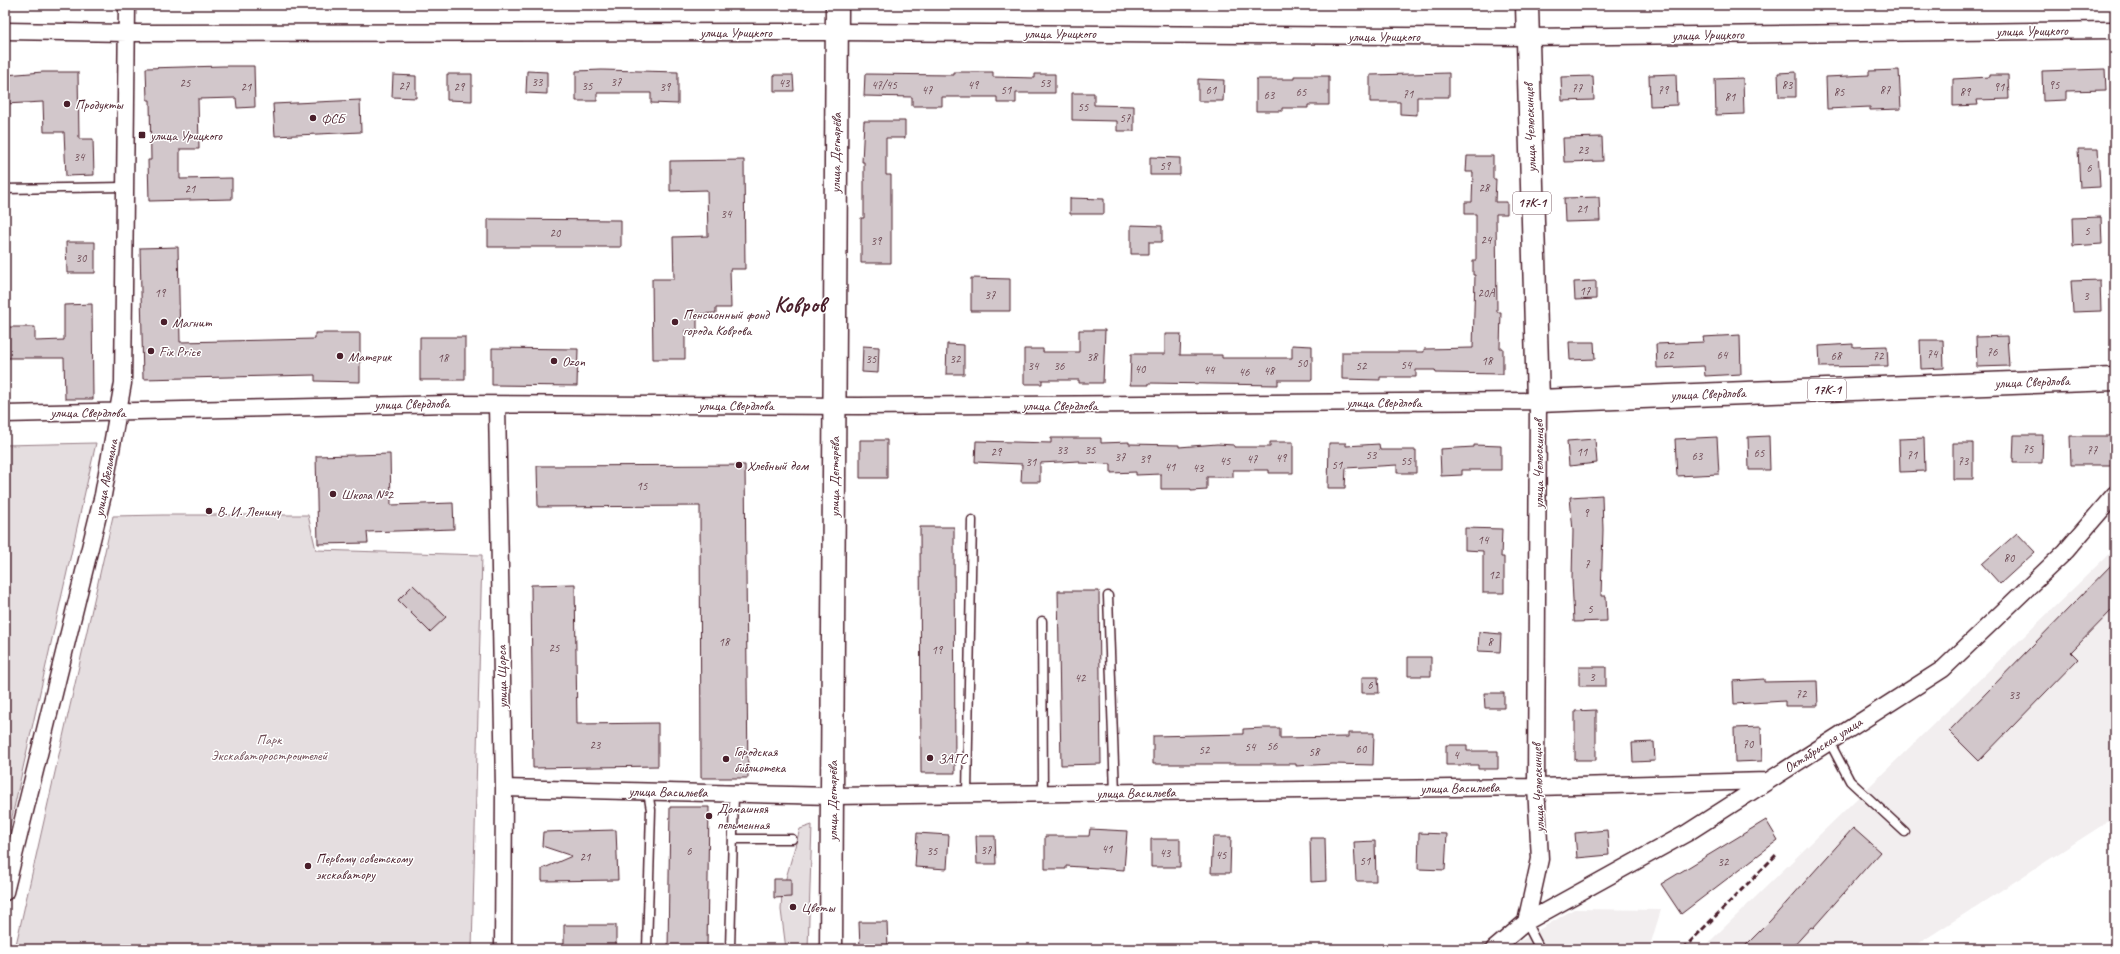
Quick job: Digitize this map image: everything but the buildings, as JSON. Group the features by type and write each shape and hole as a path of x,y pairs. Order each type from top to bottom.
{"main road":[{"name":"улица Дегтярёва","path":"831,949 837,5"},
{"name":"улица Челюскинцев","path":"1527,5 1538,400"},
{"name":"улица Свердлова","path":"1538,400 2115,379"}],"street":[{"name":"улица Абельмана","path":"5,892 103,495 118,412 124,358 124,187 127,5"},
{"name":"улица Урицкого","path":"5,31 127,33 837,32 1528,37 2115,30"},
{"name":"улица Свердлова","path":"5,414 336,405 834,406 1538,400"},
{"name":"улица Челюскинцев","path":"1526,922 1540,859 1536,787 1538,400"},
{"name":"улица Щорса","path":"497,405 504,788 503,949"},
{"name":"Октябрьская улица","path":"1494,949 1526,922 1687,833 1943,669 2066,551 2115,494"},
{"name":"улица Васильева","path":"504,788 832,796 1536,787 1768,781"}],"lane":[{"path":"5,190 124,187"},
{"path":"967,794 972,520"},
{"path":"1108,596 1115,793"},
{"path":"1042,621 1043,794"},
{"path":"1829,741 1850,781 1905,832"},
{"path":"647,949 651,810 648,792"},
{"path":"730,949 734,794"},
{"path":"732,839 792,839"},
{"path":"1526,922 1540,949"}],"shaded area":[{"path":"2115,548 2115,817 1910,949 1702,949"},
{"path":"1574,909 1661,910 1649,949 1507,949"}],"green space":[{"path":"96,443 5,848 5,445"},
{"name":"Парк Экскаваторостроителей","path":"308,515 316,550 482,555 472,949 15,949 113,516"},
{"path":"812,825 808,949 786,949 781,910 782,892 800,829"}],"railway":[{"path":"1683,949 1777,854"}],"place":[{"name":"Продукты","path":"67,104"},
{"name":"ФСБ","path":"313,118"},
{"name":"улица Урицкого","path":"142,135"},
{"name":"Магнит","path":"164,322"},
{"name":"Пенсионный фонд города Коврова","path":"675,322"},
{"name":"Fix Price","path":"151,351"},
{"name":"Материк","path":"340,356"},
{"name":"Ozon","path":"554,361"},
{"name":"Хлебный дом","path":"739,465"},
{"name":"Школа №2","path":"333,494"},
{"name":"В. И. Ленину","path":"209,511"},
{"name":"ЗАГС","path":"930,758"},
{"name":"Городская библиотека","path":"726,759"},
{"name":"Домашняя пельменная","path":"709,816"},
{"name":"Первому советскому экскаватору","path":"308,866"},
{"name":"Цветы","path":"793,907"}],"district":[{"name":"Ковров","path":"800,305"}]}
